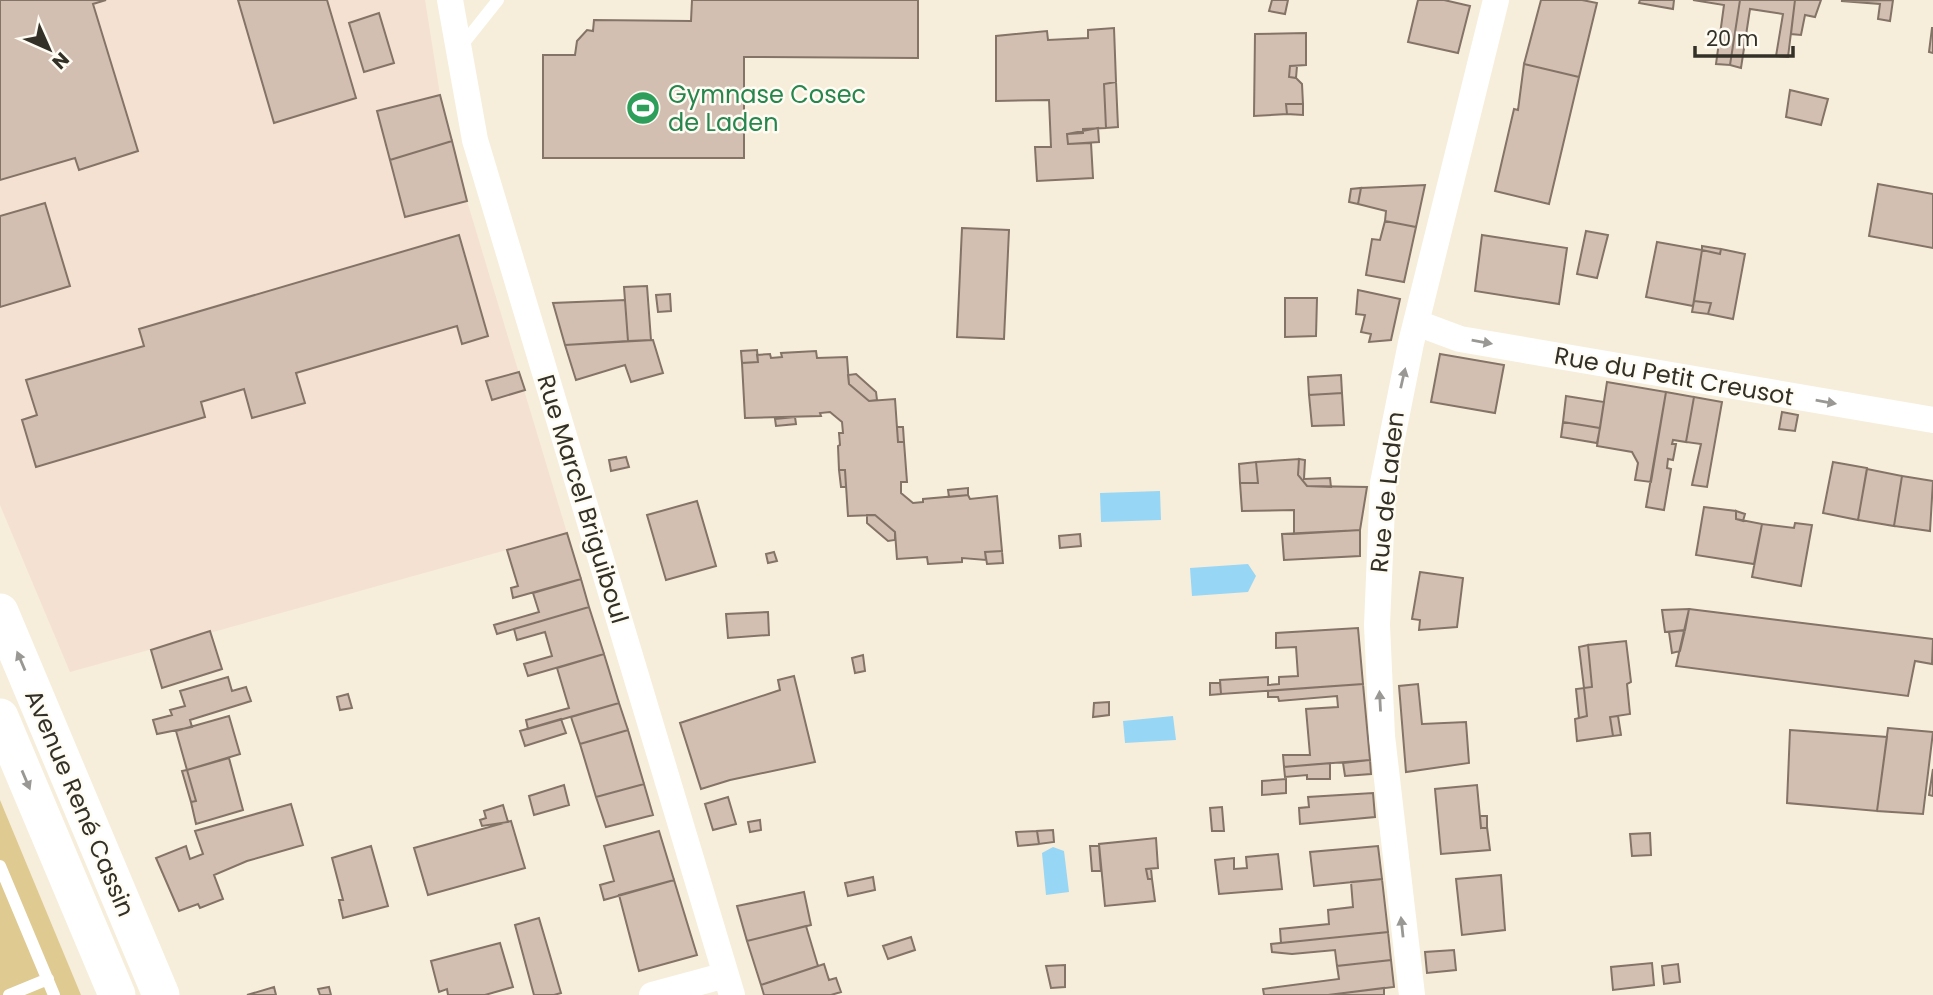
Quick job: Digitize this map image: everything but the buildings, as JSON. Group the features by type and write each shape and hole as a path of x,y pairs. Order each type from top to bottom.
{"main road":[{"name":"Avenue René Cassin","path":"0,612 161,995"},
{"name":"Avenue René Cassin","path":"0,718 117,995"},
{"path":"79,906 117,891"}],"street":[{"name":"Rue Marcel Briguiboul","path":"450,0 457,53 475,140 729,985"},
{"name":"Rue de Laden","path":"1412,995 1382,736 1377,625 1383,483 1395,413 1416,323 1496,0"},
{"name":"Rue du Petit Creusot","path":"1416,323 1460,339 1933,420"},
{"path":"652,995 729,985"}],"lane":[{"path":"457,53 498,0"},
{"path":"0,866 54,995"},
{"path":"9,995 48,979"}],"shaded area":[{"path":"0,0 425,0 440,95 467,201 567,533 70,672 0,505"},
{"path":"0,800 81,995 0,995"}],"water":[{"path":"1160,491 1161,520 1101,522 1100,493"},
{"path":"1248,564 1256,576 1248,592 1192,596 1190,568"},
{"path":"1173,716 1176,740 1125,743 1123,721"},
{"path":"1053,847 1064,851 1069,892 1046,895 1042,853"}],"place":[{"name":"Gymnase Cosec de Laden","path":"643,108"}]}
